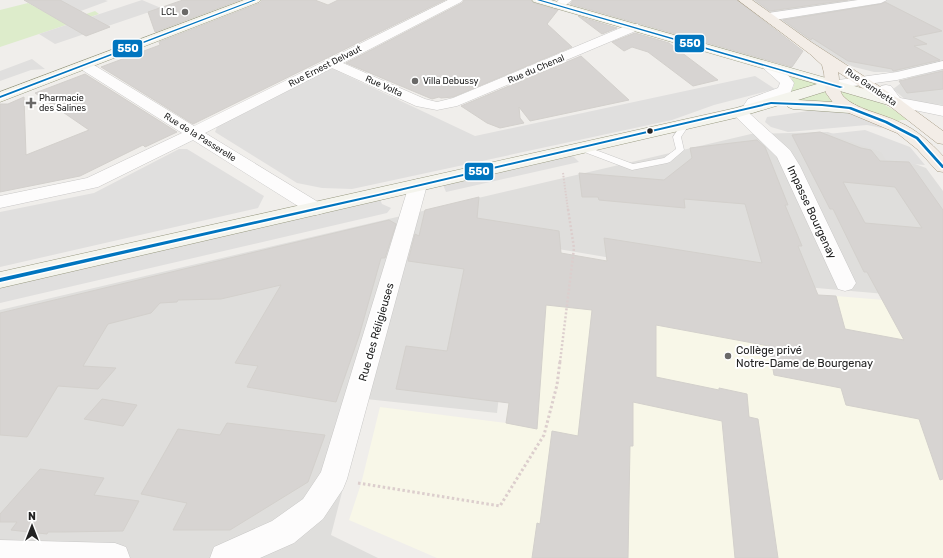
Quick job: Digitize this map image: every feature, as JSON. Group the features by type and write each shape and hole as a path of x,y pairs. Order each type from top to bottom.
{"main road":[{"path":"0,97 256,0"},
{"path":"538,0 562,3 634,28 895,102"},
{"name":"Rue Gambetta","path":"744,0 821,57 847,70 895,102 921,131"},
{"path":"796,73 808,69 821,57"},
{"name":"Rue Gambetta","path":"821,57 831,71 835,97 850,108 886,122 921,131"},
{"path":"0,280 685,125 744,111 832,85"},
{"path":"772,103 811,104 850,108"},
{"path":"921,131 943,139"},
{"path":"921,131 943,167"}],"street":[{"name":"Rue Ernest Delvaut","path":"0,202 92,183 457,0"},
{"path":"768,17 881,0"},
{"name":"Rue du Chenal","path":"437,106 457,102 634,28"},
{"path":"821,57 847,70 888,78"},
{"name":"Rue Volta","path":"332,63 421,103 437,106"},
{"name":"Rue de la Passerelle","path":"84,65 316,209"},
{"path":"744,111 753,102 785,91 787,83 782,76 768,66"},
{"path":"832,85 888,78 943,66"},
{"path":"888,78 884,81 885,86 895,102 943,111"},
{"name":"Impasse Bourgenay","path":"744,111 784,154 845,283"},
{"path":"921,131 935,118 943,117"},
{"name":"Rue des Réligieuses","path":"225,558 283,532 313,509 333,479 418,185"},
{"path":"0,555 115,558"}],"lane":[{"path":"582,148 632,167 667,160 680,150 677,137 685,125"}],"path":[{"path":"333,479 500,506 544,435 557,385 574,248 563,173"}],"shaded area":[{"path":"56,0 108,1 78,12 70,8 73,7 70,5 67,6"},
{"path":"142,0 161,8 55,44 39,34"},
{"path":"749,0 943,0 943,60 898,72 874,72 854,67 842,62"},
{"path":"32,59 45,69 31,70 0,81 0,71"},
{"path":"331,68 475,136 755,76 775,89 714,105 672,120 352,189 322,188 297,183 215,132 217,127"},
{"path":"943,69 943,105 908,102 893,89 908,78"},
{"path":"815,110 828,110 856,114 882,125 882,128 867,125 788,132 771,127 765,122 767,117"},
{"path":"865,130 910,147 925,165 886,160 881,152 828,134"},
{"path":"828,132 926,168 943,191 943,299 759,283 517,242 497,413 366,399 331,535 378,558 0,558 0,310 751,134"},
{"path":"179,149 187,149 264,196 258,208 0,267 0,212 94,193"},
{"path":"568,151 579,162 446,192 441,180"},
{"path":"378,195 382,204 391,208 387,213 0,303 0,280"},
{"name":"Collège privé Notre-Dame de Bourgenay","path":"582,257 742,283 744,296 836,296 943,305 943,558 437,558 349,520 361,484 380,407 506,423 522,279"}],"green space":[{"path":"28,3 63,22 95,11 99,14 0,47 0,10"},
{"path":"791,77 818,84 790,92 794,86"},
{"path":"825,92 833,103 808,100 789,101"},
{"path":"843,92 883,104 912,120 901,120 897,122 845,101 840,93"}],"building":[{"path":"24,0 60,0 110,27 86,36"},
{"path":"183,0 240,0 155,32 148,12"},
{"path":"262,0 315,0 328,5 338,0 445,0 193,124 101,67 160,45 159,42 260,3"},
{"path":"464,0 530,0 534,3 558,10 547,24 572,47 453,97 439,97 432,99 346,63 462,3"},
{"path":"573,0 737,0 803,51 792,67 570,4"},
{"path":"755,0 848,0 770,11"},
{"path":"885,2 942,31 913,37 927,44 914,46 940,60 893,71 892,69 848,61 812,38 811,40 783,20 881,4"},
{"path":"578,16 617,28 602,34"},
{"path":"635,33 669,43 718,80 693,86 648,52 632,47 624,51 612,42"},
{"path":"581,56 629,100 530,121 519,107 520,118 524,123 500,128 487,123 461,106"},
{"path":"943,71 943,89 907,93 899,81"},
{"path":"85,74 177,132 145,147 143,145 80,176 0,192 0,104 8,104 24,97 26,155 89,130 35,93"},
{"path":"820,132 861,148 871,150 880,161 909,162 943,210 943,479 940,480 919,419 846,405 841,388 774,375 769,346 656,325 656,377 719,390 719,388 747,394 749,417 758,419 778,558 735,558 722,421 633,402 633,446 630,446 628,558 532,558 537,523 540,524 552,431 578,436 592,310 546,305 537,429 506,423 509,403 396,389 406,346 447,351 464,269 408,261 415,234 419,236 425,210 479,197 477,218 559,231 561,253 607,261 604,238 762,263 745,204 684,199 685,208 599,200 598,197 582,197 579,173 664,180 692,158 690,148 757,140 765,147 788,205 785,205 802,246 798,246 818,295 836,296 845,329 904,340 867,272 864,272 833,209 830,209 792,135","holes":["843,182 895,187 922,228 865,223"]},
{"path":"389,220 396,224 385,258 381,258 359,336 336,402 247,387 258,366 235,363 281,285 221,299 178,300 177,302 160,303 151,313 108,324 83,366 116,368 98,389 58,386 27,437 0,435 0,313"},
{"path":"102,399 137,405 123,426 84,419"},
{"path":"227,423 325,435 308,482 230,530 173,530 187,503 141,494 178,429 220,435"},
{"path":"40,469 104,478 94,495 139,501 123,531 48,532 47,534 11,530 17,522 0,522 0,514"}],"transit line":[{"name":"550","path":"0,97 255,0"},
{"name":"550","path":"538,0 841,87"},
{"name":"550","path":"0,280 378,195 771,103 822,105 850,108 886,122 917,138 943,167"}],"place":[{"name":"LCL","path":"185,12"},
{"name":"Villa Debussy","path":"415,81"},
{"name":"Pharmacie des Salines","path":"31,103"},
{"name":"Collège privé Notre-Dame de Bourgenay","path":"728,356"}]}
